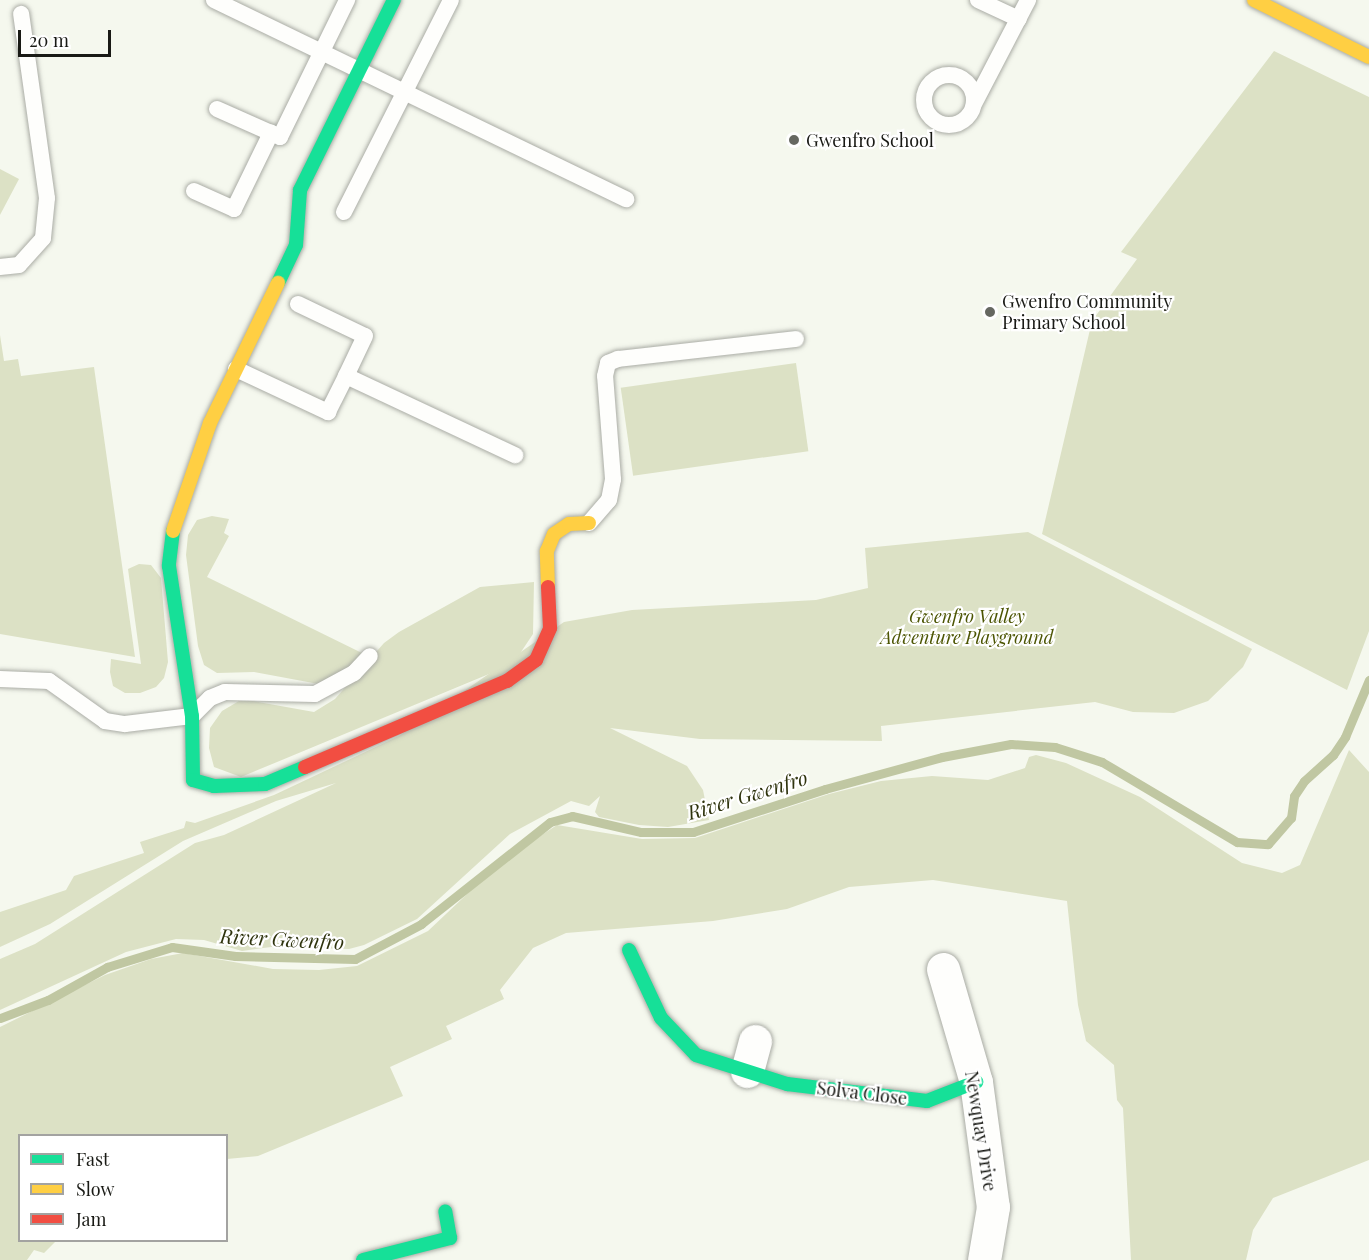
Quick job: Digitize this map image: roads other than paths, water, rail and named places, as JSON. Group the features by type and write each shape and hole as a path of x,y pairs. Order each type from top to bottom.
{"street":[{"path":"394,0 300,190 296,245 210,423 170,539 170,566 192,716 193,780 214,786 265,784 507,681 536,660 550,628 547,551 554,534 569,524 589,523"},
{"path":"1254,0 1369,57"},
{"name":"Solva Close","path":"629,950 662,1018 696,1055 751,1056 787,1084 927,1101 976,1082"},
{"name":"Newquay Drive","path":"943,969 976,1082 993,1208 984,1260"},
{"path":"363,1260 450,1238 445,1211"}],"lane":[{"path":"214,0 626,199"},
{"path":"217,109 280,137 347,0"},
{"path":"344,212 451,0"},
{"path":"978,0 1019,19"},
{"path":"994,65 968,77 940,76 933,81 924,96 927,113 940,124 956,125 969,116 1028,0"},
{"path":"0,267 19,265 43,237 47,198 21,14"},
{"path":"957,76 971,87 975,102"},
{"path":"194,191 234,209 271,133"},
{"path":"236,369 328,412 365,336 298,304"},
{"path":"589,523 609,500 613,479 605,376 608,363 618,359 796,339"},
{"path":"346,376 514,455"},
{"path":"0,680 49,681 105,721 125,724 192,716 210,698 225,692 315,694 354,673 370,656"}],"waterway":[{"name":"River Gwenfro","path":"0,1018 48,1000 107,967 172,947 235,956 355,959 421,924 550,822 572,816 641,832 693,832 825,789 942,757 1011,744 1055,747 1102,762 1237,842 1268,844 1291,818 1294,796 1304,781 1333,755 1345,737 1369,680"}],"place":[{"name":"Gwenfro School","path":"794,140"},
{"name":"Gwenfro Community Primary School","path":"990,312"}],"park label":[{"name":"Gwenfro Valley Adventure Playground","path":"967,627"}]}
